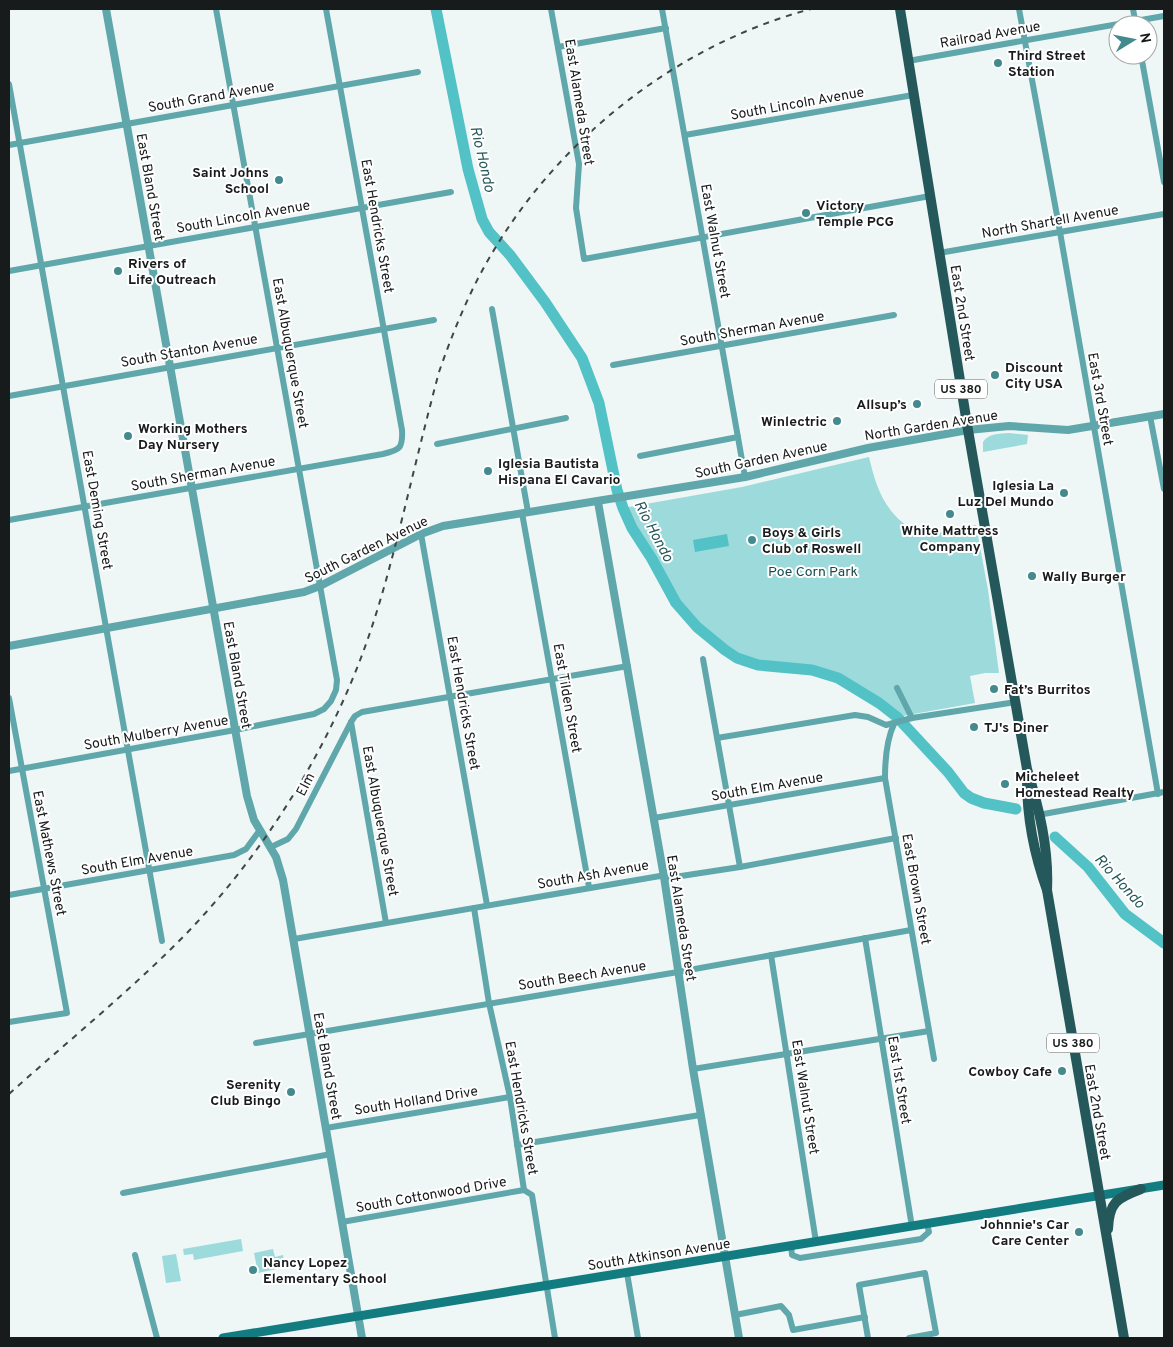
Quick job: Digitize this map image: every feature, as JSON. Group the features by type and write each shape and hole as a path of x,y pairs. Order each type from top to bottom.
{"main road":[{"name":"East 2nd Street","path":"900,9 968,430 1027,768 1040,815 1048,862 1047,890"},
{"name":"East 2nd Street","path":"1027,768 1029,817 1038,863 1047,890 1124,1338"},
{"name":"South Atkinson Avenue","path":"223,1338 1164,1185"},
{"path":"1108,1250 1111,1208 1122,1196 1141,1189"}],"street":[{"name":"East Bland Street","path":"106,9 250,809 271,847 282,872 362,1338"},
{"name":"East Albuquerque Street","path":"216,9 337,680 336,690 331,701"},
{"name":"East Hendricks Street","path":"326,9 402,430 401,447"},
{"name":"East Alameda Street","path":"551,9 579,164 576,208 584,259 702,237"},
{"name":"East Walnut Street","path":"662,9 745,477"},
{"name":"East 3rd Street","path":"1019,9 1093,427 1161,793"},
{"name":"Railroad Avenue","path":"908,61 1108,27"},
{"path":"558,47 666,28"},
{"path":"1143,65 1164,182"},
{"name":"South Grand Avenue","path":"9,145 418,72"},
{"name":"East Deming Street","path":"9,84 162,941"},
{"name":"South Lincoln Avenue","path":"684,135 913,95"},
{"name":"South Lincoln Avenue","path":"9,271 452,192"},
{"path":"702,237 930,196"},
{"name":"North Shartell Avenue","path":"939,254 1164,214"},
{"name":"East Tilden Street","path":"492,309 552,679 589,887"},
{"name":"South Sherman Avenue","path":"613,366 894,315"},
{"name":"South Stanton Avenue","path":"9,396 434,320"},
{"name":"North Garden Avenue","path":"851,452 968,430 1001,426 1056,430 1093,427 1164,414"},
{"path":"1150,416 1164,489"},
{"path":"437,444 566,418"},
{"path":"640,456 738,437"},
{"name":"South Sherman Avenue","path":"9,520 382,454 401,447"},
{"name":"South Garden Avenue","path":"9,646 290,596 320,586 421,534 443,526 745,477 851,452"},
{"name":"East Alameda Street","path":"598,502 664,877 700,1115 739,1338"},
{"name":"East Hendricks Street","path":"421,534 488,905"},
{"path":"704,659 740,867"},
{"path":"351,722 355,716 362,712 628,666"},
{"path":"897,688 910,719"},
{"name":"East Mathews Street","path":"9,698 67,1013 9,1022"},
{"name":"South Mulberry Avenue","path":"9,770 314,714 324,709 331,701"},
{"path":"717,738 855,715 868,717 886,725 895,724 910,719 1016,702"},
{"name":"East Albuquerque Street","path":"351,722 386,923"},
{"name":"Elm","path":"271,847 288,838 296,829 351,722"},
{"name":"East Brown Street","path":"895,724 885,758 884,778 934,1059"},
{"name":"South Elm Avenue","path":"654,818 884,778"},
{"path":"1029,817 1161,793"},
{"name":"South Elm Avenue","path":"9,895 238,854 246,849 260,830"},
{"name":"South Ash Avenue","path":"294,940 589,887 660,876 668,878 740,867 896,838"},
{"name":"East Hendricks Street","path":"474,908 489,1003 510,1098 524,1190 532,1195 555,1338"},
{"name":"South Beech Avenue","path":"256,1043 678,972 911,930"},
{"name":"East 1st Street","path":"865,938 912,1226"},
{"name":"East Walnut Street","path":"771,955 816,1242"},
{"path":"693,1069 929,1031"},
{"name":"South Holland Drive","path":"326,1128 510,1098"},
{"path":"517,1145 700,1115"},
{"path":"123,1193 330,1154"},
{"name":"South Cottonwood Drive","path":"342,1222 524,1190"},
{"path":"791,1246 792,1255 800,1258 921,1239 929,1232 927,1224"},
{"path":"135,1255 157,1338"},
{"path":"627,1273 638,1338"},
{"path":"868,1338 859,1285 925,1273 936,1333 909,1338"},
{"path":"735,1315 781,1306 789,1315 793,1330 864,1317"}],"green space":[{"path":"994,434 1028,435 1027,444 983,452 983,442 985,439"},
{"name":"Poe Corn Park","path":"869,457 884,500 895,515 910,528 923,533 932,533 976,525 988,590 999,673 970,676 975,703 897,717 876,700 852,685 826,674 800,668 760,665 737,658 708,638 683,612 623,508 742,487"},
{"path":"241,1239 243,1251 194,1260 193,1254 184,1255 183,1249"},
{"path":"273,1249 275,1257 283,1255 285,1267 258,1273 254,1253"},
{"path":"176,1254 181,1281 166,1283 162,1256"}],"shaded area":[{"path":"727,534 729,546 695,552 693,540"}],"waterway":[{"name":"Rio Hondo","path":"436,9 468,169 482,219 489,232 510,255 545,302 582,358 599,403 617,490 623,508 632,528 652,559 676,603 697,627 737,658 758,665 812,670 838,678 879,703 897,717 948,772 964,793 984,803 1016,809"},
{"name":"Rio Hondo","path":"1055,837 1088,867 1125,914 1164,943"}],"railway":[{"path":"9,1094 121,996 186,934 261,844 303,778 339,709 370,632 383,591 439,372 450,342 483,269 519,212 552,172 588,135 627,101 670,71 715,46 762,25 811,9"}],"place":[{"name":"Third Street Station","path":"998,63"},
{"name":"Saint Johns School","path":"279,180"},
{"name":"Victory Temple PCG","path":"806,213"},
{"name":"Rivers of Life Outreach","path":"118,271"},
{"name":"Discount City USA","path":"995,375"},
{"name":"Allsup’s","path":"917,404"},
{"name":"Winlectric","path":"837,421"},
{"name":"Working Mothers Day Nursery","path":"128,436"},
{"name":"Iglesia Bautista Hispana El Cavario","path":"488,471"},
{"name":"Iglesia La Luz Del Mundo","path":"1064,493"},
{"name":"White Mattress Company","path":"950,514"},
{"name":"Boys & Girls Club of Roswell","path":"752,540"},
{"name":"Wally Burger","path":"1032,576"},
{"name":"Fat’s Burritos","path":"994,689"},
{"name":"TJ's Diner","path":"974,727"},
{"name":"Micheleet Homestead Realty","path":"1005,784"},
{"name":"Cowboy Cafe","path":"1062,1071"},
{"name":"Serenity Club Bingo","path":"291,1092"},
{"name":"Johnnie's Car Care Center","path":"1079,1232"},
{"name":"Nancy Lopez Elementary School","path":"253,1270"}]}
